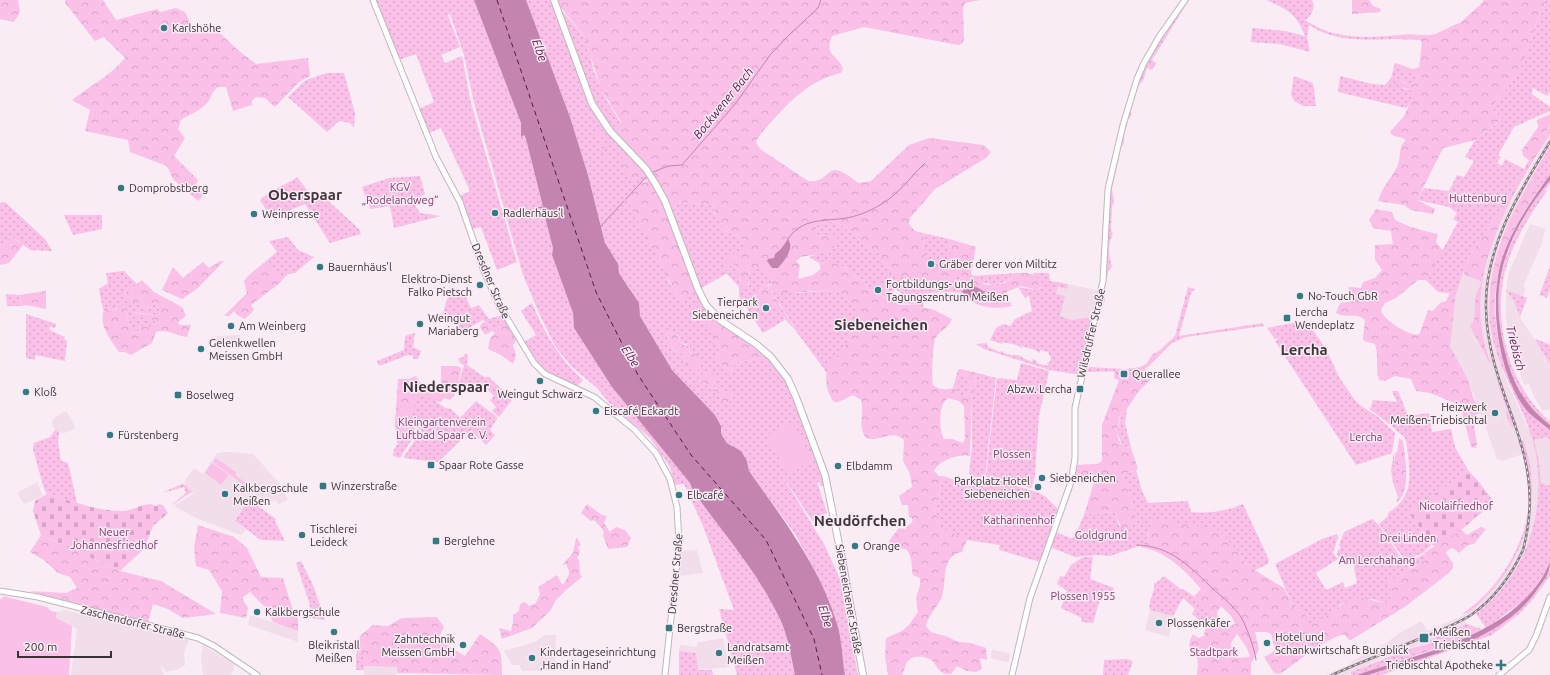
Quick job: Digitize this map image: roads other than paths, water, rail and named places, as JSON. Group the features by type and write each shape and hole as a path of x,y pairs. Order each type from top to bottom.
{"main road":[{"name":"Dresdner Straße","path":"373,0 436,157 460,202 486,276 504,314 529,356 538,368 545,374 594,397 640,434 656,453 668,475 677,507 679,543 665,675"},
{"name":"Siebeneichener Straße","path":"554,0 592,104 610,131 649,174 665,202 698,289 706,305 720,320 756,344 771,357 788,379 825,475 863,675"},
{"name":"Wilsdruffer Straße","path":"1012,675 1030,598 1071,482 1075,458 1075,408 1103,281 1108,189 1123,125 1137,79 1144,63 1159,36 1185,0"},
{"name":"Zaschendorfer Straße","path":"0,591 38,597 198,638 214,646 257,675"},
{"path":"1499,675 1526,653 1531,646 1550,597"}],"water":[{"name":"Elbe","path":"474,0 526,0 570,117 588,175 605,243 618,264 619,273 639,303 640,316 672,370 715,415 721,426 721,434 727,443 741,451 747,461 749,471 787,525 811,563 830,603 839,630 845,675 795,675 783,626 771,602 751,569 693,491 690,483 612,387 574,328 573,313 552,255 553,248 543,209 535,207 543,207 526,139 524,135 521,137 521,123"},
{"path":"1550,175 1550,180 1522,220 1512,240 1500,281 1498,303 1500,327 1505,352 1516,384 1526,401 1550,425 1550,430 1529,413 1518,398 1510,380 1503,360 1499,339 1496,318 1496,297 1502,259 1511,236 1529,205"},
{"path":"788,239 790,247 788,255 778,268 772,268 767,261 768,259 774,258 775,254 781,249"},
{"path":"965,286 982,290 986,295 984,299 971,298 962,292"},
{"path":"1550,562 1545,578 1524,606 1485,634 1439,653 1368,675 1357,675 1440,648 1467,637 1493,623 1517,607 1536,587"}],"waterway":[{"name":"Bockwener Bach","path":"651,173 668,166 682,165 736,103 770,55 818,8 821,0"},
{"path":"788,239 795,231 811,222 849,218 878,206 887,201 925,163"},
{"name":"Bockwener Bach","path":"626,199 647,176"},
{"path":"600,227 624,201"},
{"path":"1137,545 1159,549 1178,558 1229,603 1236,610 1244,623 1252,643 1256,660"}],"railway":[{"path":"1332,675 1446,628 1471,615 1487,602 1501,586 1513,569 1523,550 1529,515 1529,483 1524,454 1496,371 1489,341 1486,309 1487,287 1497,243 1506,222 1516,201 1550,142"}],"place":[{"name":"Karlshöhe","path":"164,28"},
{"name":"Domprobstberg","path":"121,188"},
{"name":"Radlerhäus'l","path":"495,213"},
{"name":"Weinpresse","path":"254,214"},
{"name":"Gräber derer von Miltitz","path":"931,264"},
{"name":"Bauernhäus'l","path":"320,267"},
{"name":"Elektro-Dienst Falko Pietsch","path":"480,285"},
{"name":"Fortbildungs- und Tagungszentrum Meißen","path":"878,290"},
{"name":"No-Touch GbR","path":"1300,296"},
{"name":"Tierpark Siebeneichen","path":"766,308"},
{"name":"Lercha Wendeplatz","path":"1287,318"},
{"name":"Weingut Mariaberg","path":"420,324"},
{"name":"Am Weinberg","path":"231,326"},
{"name":"Gelenkwellen Meissen GmbH","path":"201,349"},
{"name":"Querallee","path":"1124,374"},
{"name":"Weingut Schwarz","path":"540,381"},
{"name":"Abzw. Lercha","path":"1080,389"},
{"name":"Kloß","path":"26,392"},
{"name":"Boselweg","path":"178,395"},
{"name":"Eiscafé Eckardt","path":"596,411"},
{"name":"Heizwerk Meißen-Triebischtal","path":"1495,413"},
{"name":"Fürstenberg","path":"110,435"},
{"name":"Spaar Rote Gasse","path":"431,465"},
{"name":"Elbdamm","path":"838,466"},
{"name":"Siebeneichen","path":"1042,478"},
{"name":"Winzerstraße","path":"323,486"},
{"name":"Parkplatz Hotel Siebeneichen","path":"1038,487"},
{"name":"Kalkbergschule Meißen","path":"225,494"},
{"name":"Elbcafé","path":"679,495"},
{"name":"Tischlerei Leideck","path":"302,535"},
{"name":"Berglehne","path":"436,541"},
{"name":"Orange","path":"855,546"},
{"name":"Kalkbergschule","path":"257,612"},
{"name":"Plossenkäfer","path":"1159,623"},
{"name":"Bergstraße","path":"669,628"},
{"name":"Bleikristall Meißen","path":"334,632"},
{"name":"Meißen Triebischtal","path":"1424,638"},
{"name":"Hotel und Schankwirtschaft Burgblick","path":"1267,643"},
{"name":"Zahntechnik Meissen GmbH","path":"463,645"},
{"name":"Landratsamt Meißen","path":"719,653"},
{"name":"Kindertageseinrichtung ‚Hand in Hand‘","path":"532,658"},
{"name":"Triebischtal Apotheke","path":"1501,665"}],"district":[{"name":"Oberspaar","path":"305,194"},
{"name":"Siebeneichen","path":"881,324"},
{"name":"Lercha","path":"1304,349"},
{"name":"Niederspaar","path":"446,386"},
{"name":"Neudörfchen","path":"860,520"}],"park label":[{"name":"KGV „Rodelandweg“","path":"400,193"},
{"name":"Huttenburg","path":"1478,198"},
{"name":"Kleingartenverein Luftbad Spaar e. V.","path":"442,428"},
{"name":"Plossen","path":"1012,454"},
{"name":"Nicolaifriedhof","path":"1456,506"},
{"name":"Katharinenhof","path":"1019,520"},
{"name":"Goldgrund","path":"1101,535"},
{"name":"Neuer Johannesfriedhof","path":"114,538"},
{"name":"Drei Linden","path":"1408,538"},
{"name":"Am Lerchahang","path":"1377,560"},
{"name":"Plossen 1955","path":"1083,596"},
{"name":"Stadtpark","path":"1214,652"}],"water label":[{"name":"Triebisch","path":"1516,348"}]}
